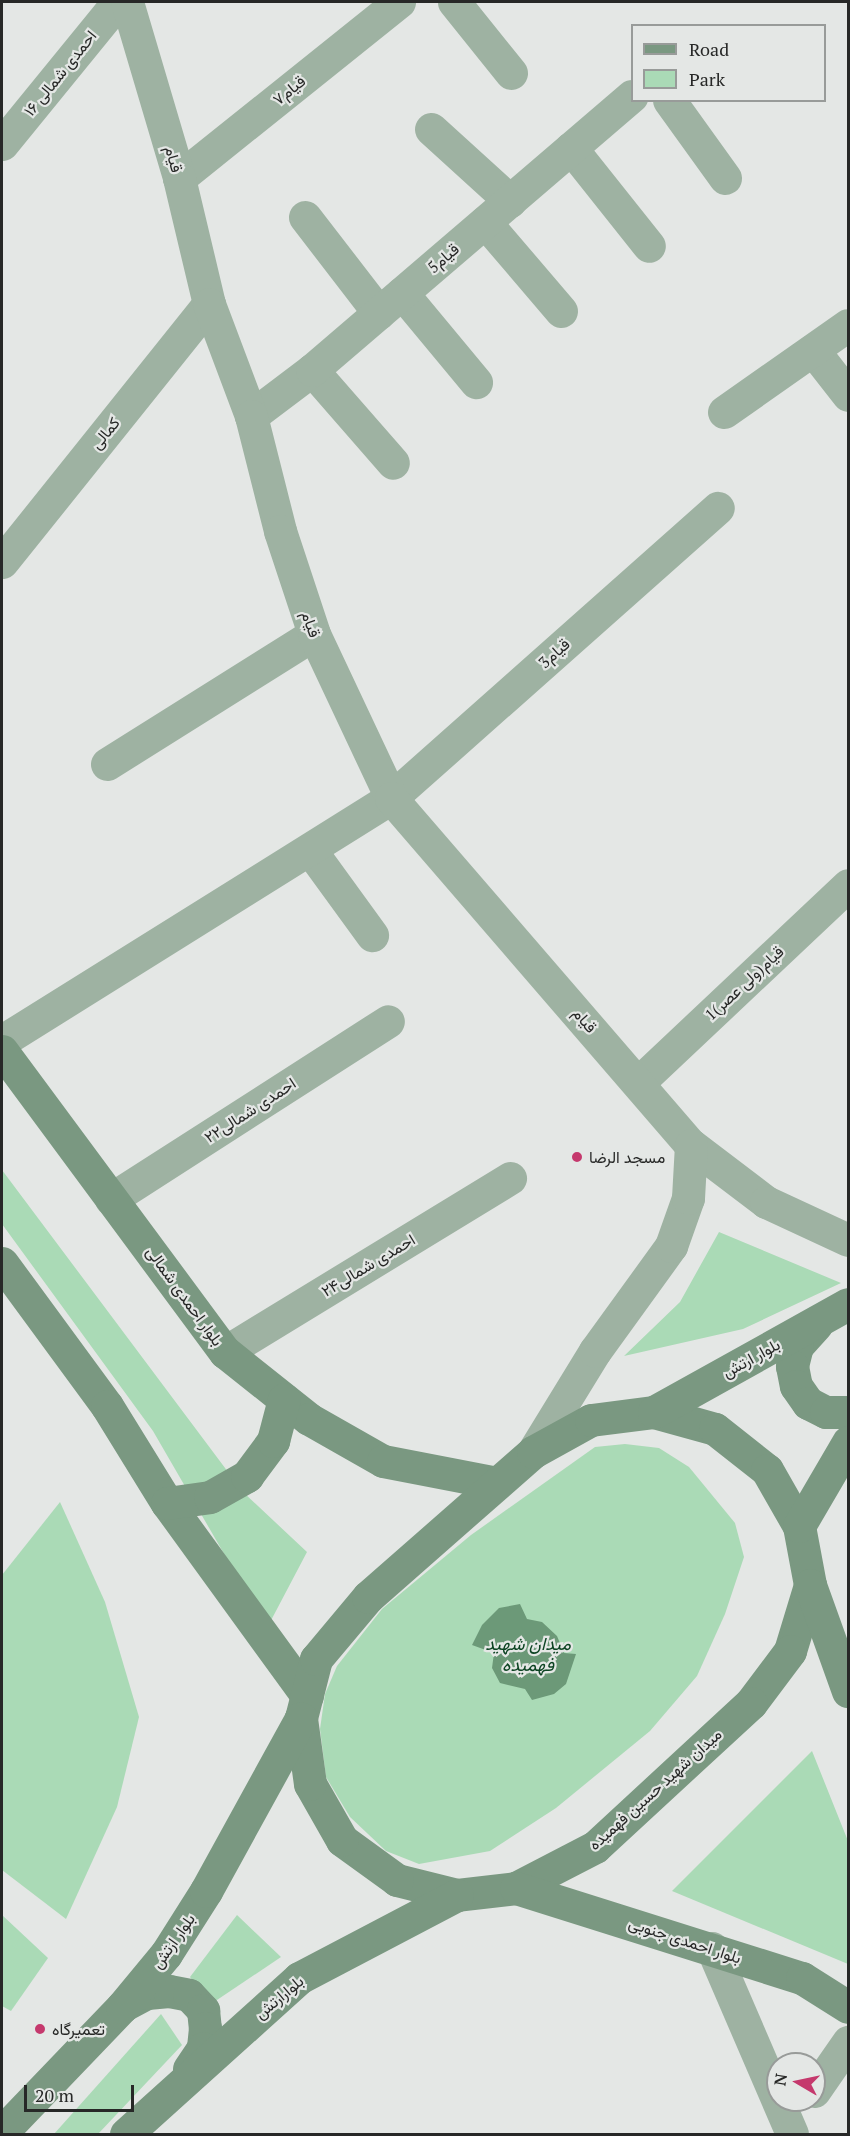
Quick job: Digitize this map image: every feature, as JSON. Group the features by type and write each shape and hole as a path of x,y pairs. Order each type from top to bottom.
{"main road":[{"name":"بلوار احمدی شمالی","path":"2,1051 225,1352 284,1400 383,1461 497,1483"},
{"path":"2,1263 107,1406 167,1503 304,1707"},
{"path":"836,1310 797,1346 792,1366 796,1386 808,1403 826,1412 849,1412"},
{"name":"بلوار ارتش","path":"654,1412 836,1310"},
{"path":"167,1503 210,1497 247,1476 273,1441 284,1400"},
{"name":"میدان شهید حسین فهمیده","path":"654,1412 715,1429 767,1470 799,1526 810,1585 790,1651 751,1702 595,1847 516,1887 457,1895 397,1881 342,1839 310,1784 304,1707 316,1659 368,1597 533,1452 591,1420 654,1412"},
{"path":"799,1526 849,1442"},
{"path":"810,1585 849,1691"},
{"name":"بلوار ارتش","path":"2,2132 122,2007 166,1954 206,1891 304,1707"},
{"name":"بلوار احمدی جنوبی","path":"516,1887 802,1978 849,2007"},
{"name":"بلوارارتش","path":"126,2134 181,2081 300,1978 457,1895"},
{"path":"122,2007 147,1993 169,1991 189,1995 203,2010 203,2048 181,2081"}],"street":[{"name":"احمدی شمالی ۱۶","path":"2,144 118,2"},
{"name":"قیام","path":"127,2 179,178 208,304 251,416 280,531 314,634 391,798 639,1082 691,1145 766,1203 849,1240"},
{"name":"قیام۷","path":"179,178 399,2"},
{"path":"454,2 511,73"},
{"name":"قیام5","path":"251,416 312,370 631,98"},
{"path":"670,102 724,178"},
{"path":"431,129 510,201"},
{"path":"571,148 649,246"},
{"path":"305,217 391,303 476,382"},
{"path":"485,222 561,311"},
{"name":"کمالی","path":"2,562 208,304"},
{"path":"724,412 849,325"},
{"path":"813,350 849,395"},
{"path":"312,370 393,463"},
{"name":"قیام3","path":"2,1041 311,851 391,798 718,508"},
{"path":"107,764 314,634"},
{"path":"311,851 372,935"},
{"name":"قیام(ولی عصر)1","path":"639,1082 849,885"},
{"name":"احمدی شمالی۲۲","path":"111,1198 388,1021"},
{"path":"533,1452 596,1351 671,1246 688,1198 691,1145"},
{"name":"احمدی شمالی۲۴","path":"225,1352 510,1178"},
{"path":"712,1948 792,2134"},
{"path":"826,2074 849,2042"},
{"path":"804,2134 808,2112"}],"green space":[{"path":"2,1170 243,1492 307,1552 267,1628 153,1431 2,1224"},
{"path":"719,1232 841,1283 743,1329 624,1356 680,1302"},
{"path":"625,1444 659,1448 689,1467 735,1523 744,1557 725,1614 697,1676 650,1731 556,1808 490,1851 419,1864 386,1851 350,1817 326,1777 320,1729 325,1694 337,1666 382,1609 471,1535 595,1447"},
{"path":"60,1502 105,1602 139,1717 117,1807 66,1919 2,1870 2,1575"},
{"path":"812,1751 848,1841 848,1964 672,1891"},
{"path":"2,1915 48,1958 11,2011 2,2006"},
{"path":"237,1915 281,1957 211,2004 190,1977"},
{"path":"161,2014 182,2045 98,2134 54,2134"}],"water":[{"name":"میدان شهید فهمیده","path":"520,1604 527,1619 542,1622 557,1636 564,1653 576,1654 566,1684 554,1694 532,1700 525,1689 500,1683 492,1668 494,1653 472,1645 482,1625 499,1608"}],"place":[{"name":"مسجد الرضا","path":"577,1157"},
{"name":"تعمیرگاه","path":"40,2029"}]}
